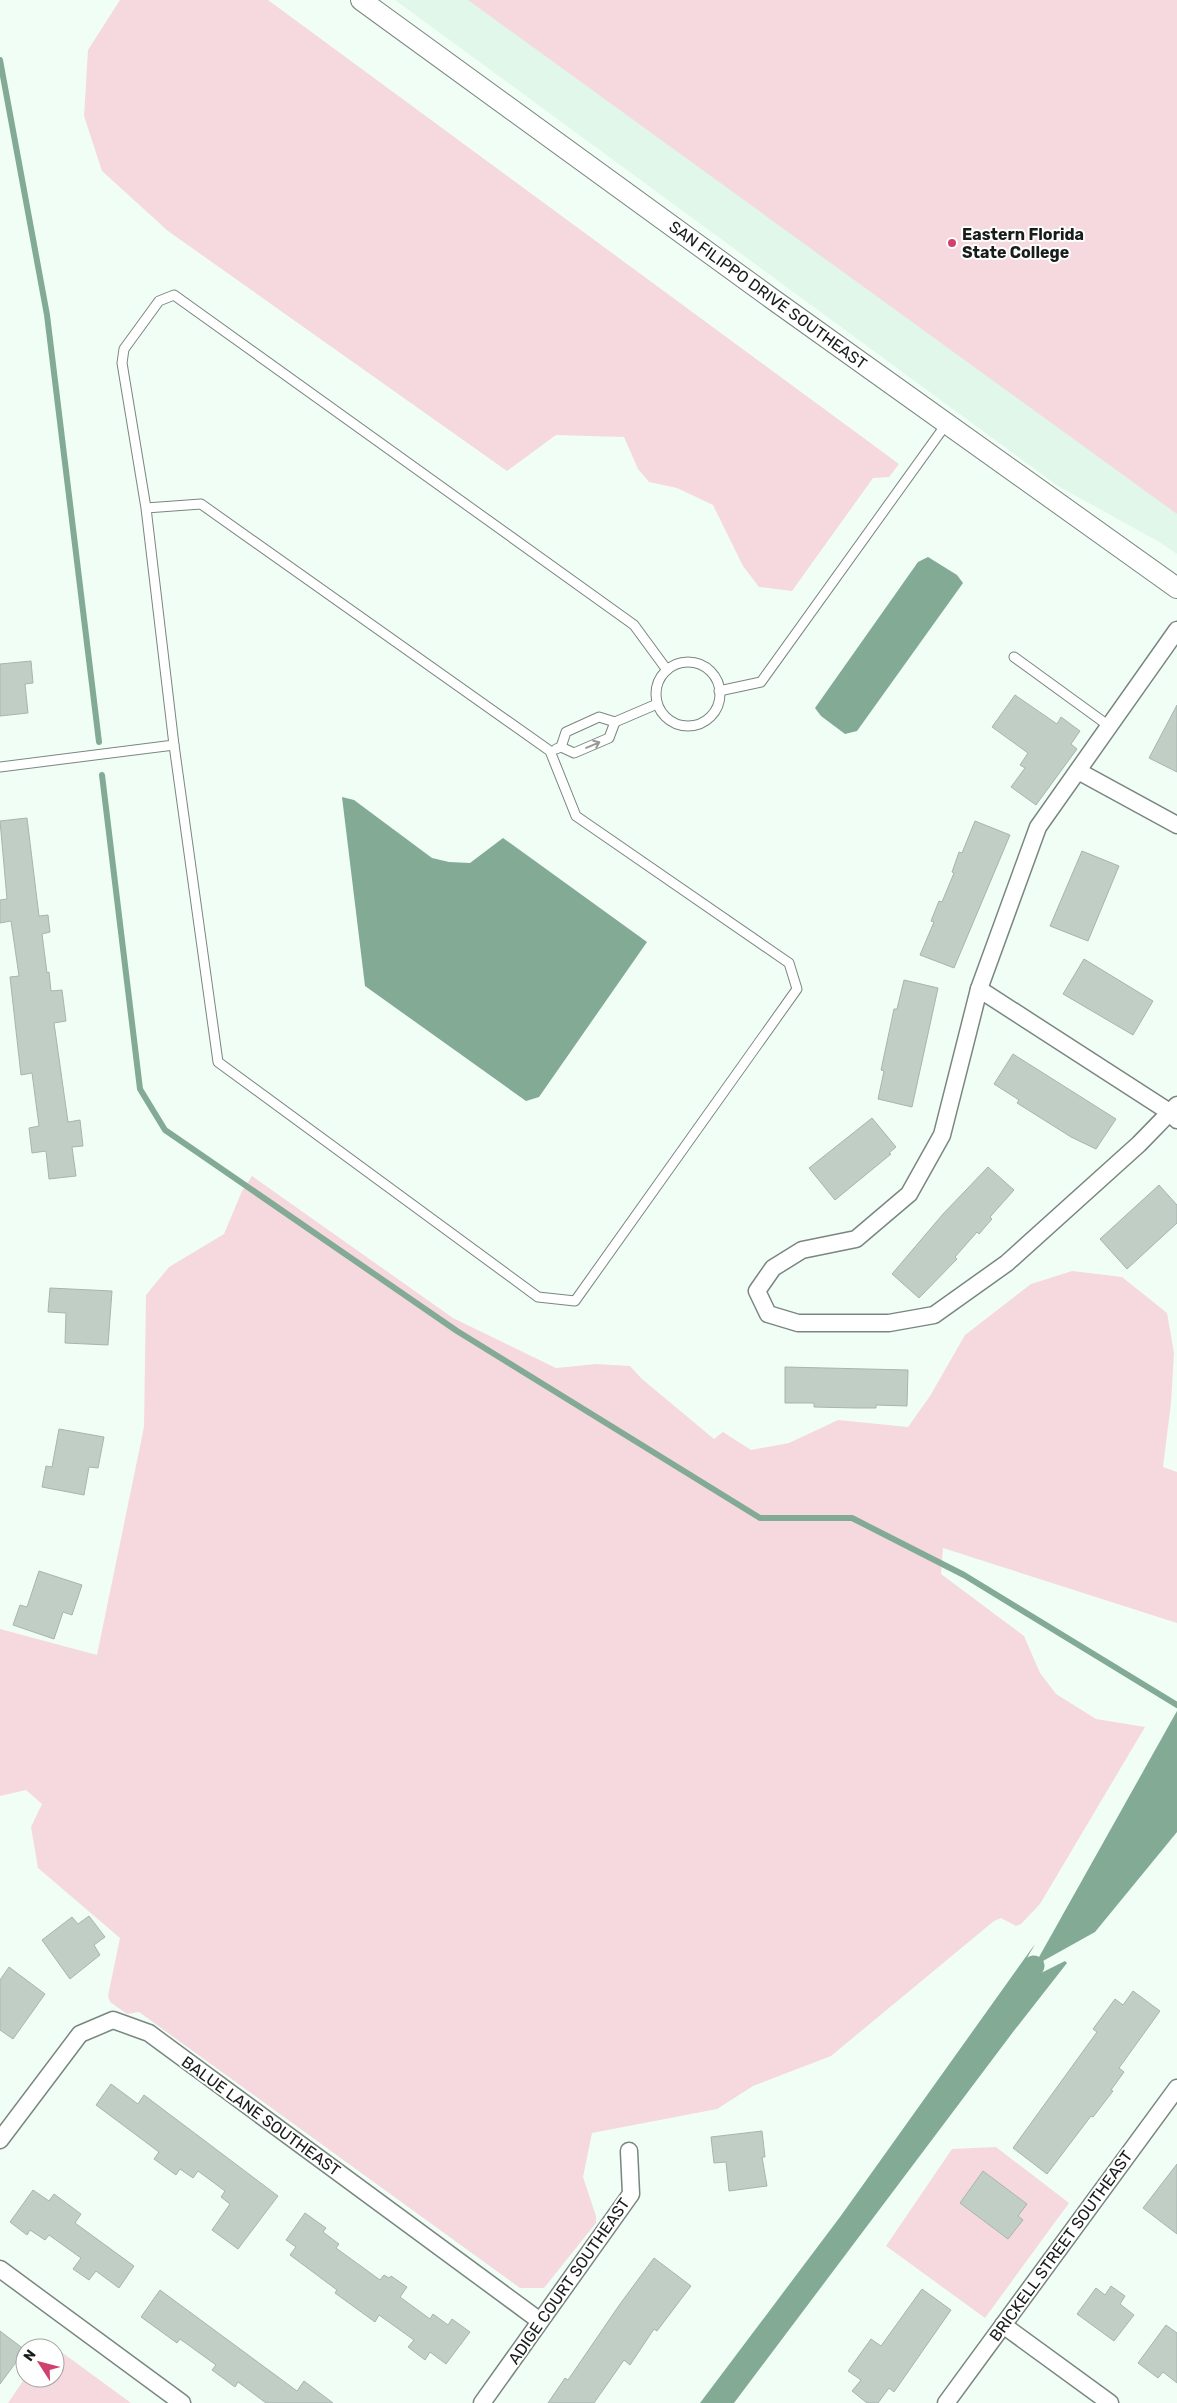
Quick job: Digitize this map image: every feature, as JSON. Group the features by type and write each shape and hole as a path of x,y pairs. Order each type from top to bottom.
{"street":[{"name":"SAN FILIPPO DRIVE SOUTHEAST","path":"361,0 1177,588"},
{"path":"979,989 1175,1113 1007,1262 934,1315 889,1323 798,1323 768,1314 757,1291 773,1268 802,1250 856,1239 909,1194 942,1135 979,989 1038,827 1177,630"},
{"path":"1078,771 1177,825"},
{"name":"BALUE LANE SOUTHEAST","path":"0,2140 80,2034 113,2020 149,2034 540,2321"},
{"name":"BRICKELL STREET SOUTHEAST","path":"946,2403 1002,2324 1174,2099"},
{"name":"ADIGE COURT SOUTHEAST","path":"482,2403 631,2194 629,2151"},
{"path":"0,2268 182,2403"},
{"path":"1002,2324 1110,2403"}],"lane":[{"path":"146,508 201,504 550,751 576,816 789,963 797,989 575,1301 538,1296 218,1062 174,745 146,508 122,363 124,350 159,301 174,295 634,625 667,670"},
{"path":"719,691 761,682 947,423"},
{"path":"1014,657 1109,726"},
{"path":"689,662 698,664 714,676 719,691 716,707 710,716 702,723 691,726 670,721 662,714 656,694 658,684 667,670 679,664 689,662"},
{"path":"560,747 566,732 599,717 615,722 658,704"},
{"path":"550,751 560,747 574,753 609,738 615,722"},
{"path":"0,767 174,745"}],"shaded area":[{"path":"120,0 268,0 899,464 889,477 873,478 792,591 759,587 743,566 713,505 677,488 649,482 638,469 624,437 556,435 507,471 168,231 102,171 84,116 88,50"},
{"name":"Eastern Florida State College","path":"395,0 1177,0 1177,554 1161,543 1058,486"},
{"name":"Eastern Florida State College","path":"468,0 1177,0 1177,514"},
{"path":"928,557 957,575 963,583 857,731 845,734 821,716 815,708 918,562"},
{"path":"342,797 354,800 432,858 449,862 470,863 503,838 647,942 539,1097 526,1101 365,986"},
{"path":"252,1176 453,1318 556,1368 596,1364 630,1366 642,1379 714,1439 723,1432 751,1450 789,1443 838,1420 908,1427 930,1396 965,1335 1031,1284 1072,1271 1122,1277 1167,1313 1174,1353 1171,1403 1163,1467 1177,1472 1177,1623 943,1548 941,1574 1024,1636 1040,1673 1056,1694 1096,1719 1145,1727 1040,1904 1021,1924 1016,1926 1001,1918 994,1921 831,2056 753,2086 717,2109 592,2133 583,2177 596,2216 596,2223 544,2288 520,2288 139,2012 127,2014 110,2002 108,1996 120,1938 38,1868 31,1827 42,1804 26,1790 0,1796 0,1629 97,1655 144,1427 146,1295 169,1267 224,1234 242,1191"},
{"path":"1177,1711 1177,1832 1095,1932 1034,1966"},
{"path":"1035,1944 1026,1961 1028,1972 1037,1975 1065,1961 1067,1963 734,2403 700,2403 840,2217"},
{"path":"996,2147 1069,2203 985,2318 886,2246 952,2149"},
{"path":"65,2355 131,2403 8,2403 18,2388 65,2388"}],"building":[{"path":"31,661 33,683 25,684 28,713 0,716 0,664"},
{"path":"1015,695 1057,724 1061,717 1080,731 1071,744 1077,749 1036,805 1011,787 1025,768 1020,765 1028,753 992,727"},
{"path":"1177,705 1177,772 1149,758"},
{"path":"27,818 39,916 48,915 50,932 42,934 47,973 49,972 51,991 62,990 66,1021 54,1023 68,1122 80,1120 83,1146 72,1147 76,1176 49,1179 46,1151 32,1153 29,1128 39,1126 32,1073 21,1075 10,977 19,976 11,921 0,923 0,900 7,899 0,821"},
{"path":"975,821 1010,835 954,968 920,955 934,922 931,921 939,901 942,902 954,873 952,872 959,852 962,853"},
{"path":"1082,851 1119,866 1088,941 1050,926"},
{"path":"1084,959 1153,1001 1133,1035 1063,994"},
{"path":"904,980 938,988 912,1107 878,1099 884,1071 881,1070 894,1009 897,1009"},
{"path":"1013,1054 1116,1119 1096,1149 1071,1137 1017,1103 1019,1100 994,1084"},
{"path":"872,1118 896,1147 889,1153 891,1154 835,1200 809,1168"},
{"path":"988,1167 1014,1190 990,1217 992,1219 979,1234 977,1232 955,1257 957,1259 919,1298 892,1274 943,1214"},
{"path":"1159,1185 1177,1205 1177,1223 1127,1269 1100,1239"},
{"path":"50,1288 112,1291 108,1345 65,1343 66,1313 48,1312"},
{"path":"785,1367 908,1370 907,1406 876,1405 876,1408 814,1407 814,1403 785,1403"},
{"path":"59,1429 104,1437 98,1468 89,1467 84,1495 42,1487 46,1466 52,1467"},
{"path":"39,1571 82,1585 72,1615 63,1612 54,1639 13,1625 20,1605 27,1607"},
{"path":"89,1916 105,1937 94,1945 100,1955 70,1979 42,1940 72,1917 78,1924"},
{"path":"9,1967 45,1994 13,2039 0,2030 0,1980"},
{"path":"1133,1991 1160,2011 1119,2068 1124,2072 1111,2090 1113,2091 1093,2117 1091,2116 1047,2174 1013,2148 1097,2032 1093,2029 1115,1999 1123,2005"},
{"path":"111,2084 138,2104 144,2095 278,2196 238,2249 212,2230 230,2204 221,2197 225,2191 198,2171 193,2178 180,2169 176,2175 154,2159 159,2152 96,2105"},
{"path":"762,2131 765,2157 762,2157 767,2186 729,2191 726,2162 714,2163 711,2137"},
{"path":"1177,2164 1177,2234 1143,2208"},
{"path":"983,2171 1027,2204 1018,2216 1023,2220 1008,2239 960,2203"},
{"path":"33,2190 49,2201 54,2194 81,2214 75,2223 134,2266 119,2288 96,2271 89,2280 73,2269 81,2258 49,2235 45,2240 30,2230 27,2235 10,2222"},
{"path":"305,2213 326,2228 323,2232 339,2244 336,2248 380,2280 384,2275 389,2278 391,2276 407,2287 400,2297 430,2319 433,2314 448,2325 452,2319 470,2332 446,2364 430,2352 425,2360 408,2347 414,2340 379,2315 375,2322 335,2293 337,2290 290,2255 296,2247 286,2240"},
{"path":"654,2258 691,2286 657,2331 654,2329 630,2365 624,2360 594,2403 548,2403 565,2378 568,2380"},
{"path":"1111,2286 1125,2296 1120,2304 1134,2315 1114,2341 1077,2314 1096,2288 1105,2295"},
{"path":"922,2289 951,2310 894,2392 889,2388 878,2403 867,2403 852,2391 861,2380 848,2371 871,2339 881,2346"},
{"path":"160,2290 297,2391 304,2381 333,2403 266,2403 238,2382 235,2387 212,2370 216,2365 180,2339 177,2343 141,2317"},
{"path":"1166,2325 1177,2333 1177,2383 1163,2372 1158,2378 1138,2363"},
{"path":"0,2331 15,2342 15,2364 0,2384"}],"waterway":[{"path":"0,60 47,315 99,742"},
{"path":"102,775 140,1089 165,1130 457,1331 760,1518 852,1518 964,1575 1177,1705"},
{"path":"1012,1996 1034,1966"}],"place":[{"name":"Eastern Florida State College","path":"952,243"}]}
